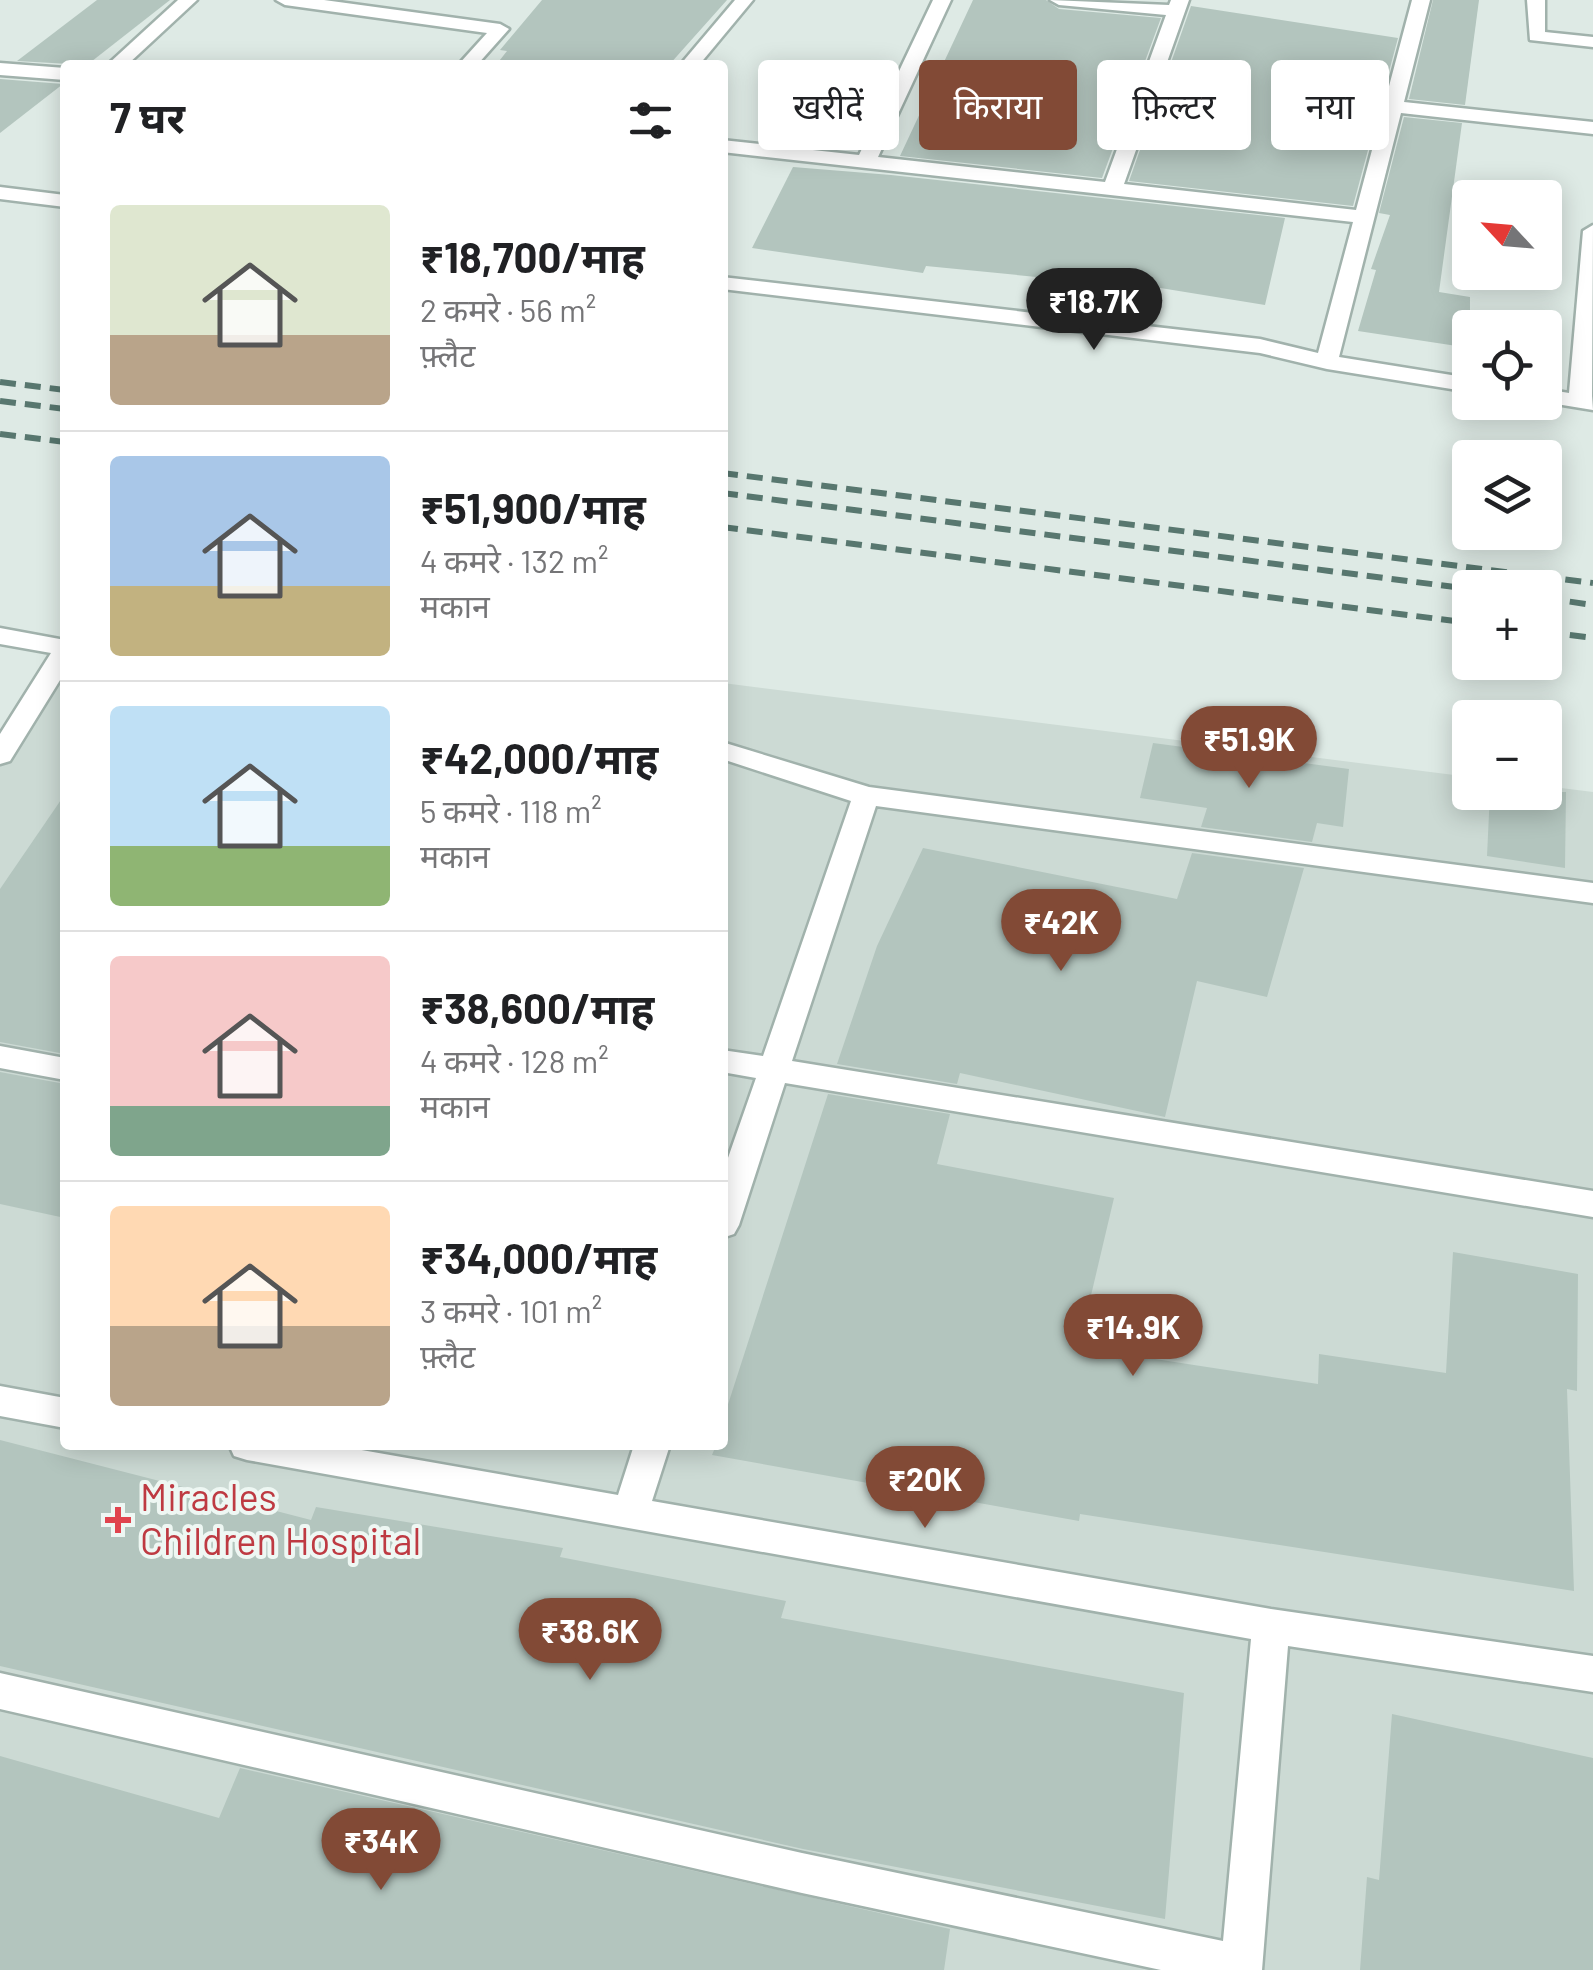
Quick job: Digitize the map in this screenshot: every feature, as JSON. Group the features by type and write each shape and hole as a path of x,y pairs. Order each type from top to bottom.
{"street":[{"path":"122,60 188,0"},
{"path":"285,0 500,29 472,60"},
{"path":"693,60 744,0"},
{"path":"866,161 942,0"},
{"path":"1058,0 1178,6 1112,190"},
{"path":"1327,362 1421,0"},
{"path":"1536,0 1536,36 1593,42"},
{"path":"0,69 60,74"},
{"path":"1395,107 1593,128"},
{"path":"728,147 1364,217"},
{"path":"0,193 60,200"},
{"path":"1586,403 1593,231"},
{"path":"728,284 1260,346 1327,362 1452,381"},
{"path":"0,636 60,648"},
{"path":"0,756 60,657"},
{"path":"728,752 866,796 1593,893"},
{"path":"728,1199 866,796"},
{"path":"0,1057 60,1068"},
{"path":"728,1062 1593,1204"},
{"path":"0,1401 60,1412"},
{"path":"275,1450 1270,1626 1593,1674"},
{"path":"630,1513 650,1450"},
{"path":"0,1691 783,1869 1241,1968 1270,1626"}],"shaded area":[{"path":"60,655 60,1450 728,1450 728,684 1452,775 1452,810 1562,810 1562,788 1593,792 1593,1970 0,1970 0,760"}],"building":[{"path":"97,0 170,0 93,60 60,60 60,63 17,61"},
{"path":"542,0 727,0 673,60 500,60 507,51 500,50"},
{"path":"973,0 1046,0 1059,9 1161,18 1146,60 1097,60 1097,150 1112,150 1102,178 900,156 919,115 919,150 1077,150 1077,60 945,60"},
{"path":"1433,0 1479,0 1465,105 1409,99"},
{"path":"1191,6 1398,38 1389,72 1389,60 1271,60 1271,150 1368,150 1353,206 1129,181 1140,150 1251,150 1251,60 1172,60"},
{"path":"0,79 60,84 60,86 0,133"},
{"path":"1404,117 1462,123 1439,292 1470,297 1470,310 1452,310 1452,345 1358,331 1376,270 1371,269 1390,215 1379,213"},
{"path":"793,167 1285,218 1265,305 1099,278 1098,283 926,266 923,273 752,248"},
{"path":"1153,743 1349,769 1343,827 1317,823 1312,842 1201,827 1207,808 1140,798"},
{"path":"1562,792 1566,792 1565,868 1487,856 1489,810 1562,810"},
{"path":"60,801 60,1053 0,1042 0,889"},
{"path":"923,848 1177,899 1192,853 1304,868 1267,997 1197,981 1165,1117 960,1073 957,1084 837,1064 877,946"},
{"path":"0,1072 60,1083 60,1217 0,1204"},
{"path":"828,1094 950,1114 937,1164 1114,1198 1080,1342 1104,1346 1103,1351 1318,1384 1319,1354 1446,1373 1453,1252 1578,1274 1577,1391 1567,1389 1574,1591 1080,1514 1079,1521 712,1455 714,1450 728,1450 728,1404"},
{"path":"0,1440 311,1520 316,1507 563,1548 560,1557 786,1601 781,1618 1184,1693 1165,1919 803,1849 0,1666"},
{"path":"1392,1714 1593,1758 1593,1970 1360,1970 1367,1877 1379,1880"},
{"path":"0,1756 219,1818 240,1768 950,1929 944,1970 0,1970"}],"railway":[{"path":"0,382 60,389"},
{"path":"0,401 60,408"},
{"path":"0,434 60,441"},
{"path":"728,474 1593,583"},
{"path":"728,494 1452,587"},
{"path":"728,528 1452,621"},
{"path":"1562,600 1593,605"},
{"path":"1562,634 1593,638"}],"place":[{"name":"Miracles Children Hospital","path":"118,1520"}]}
